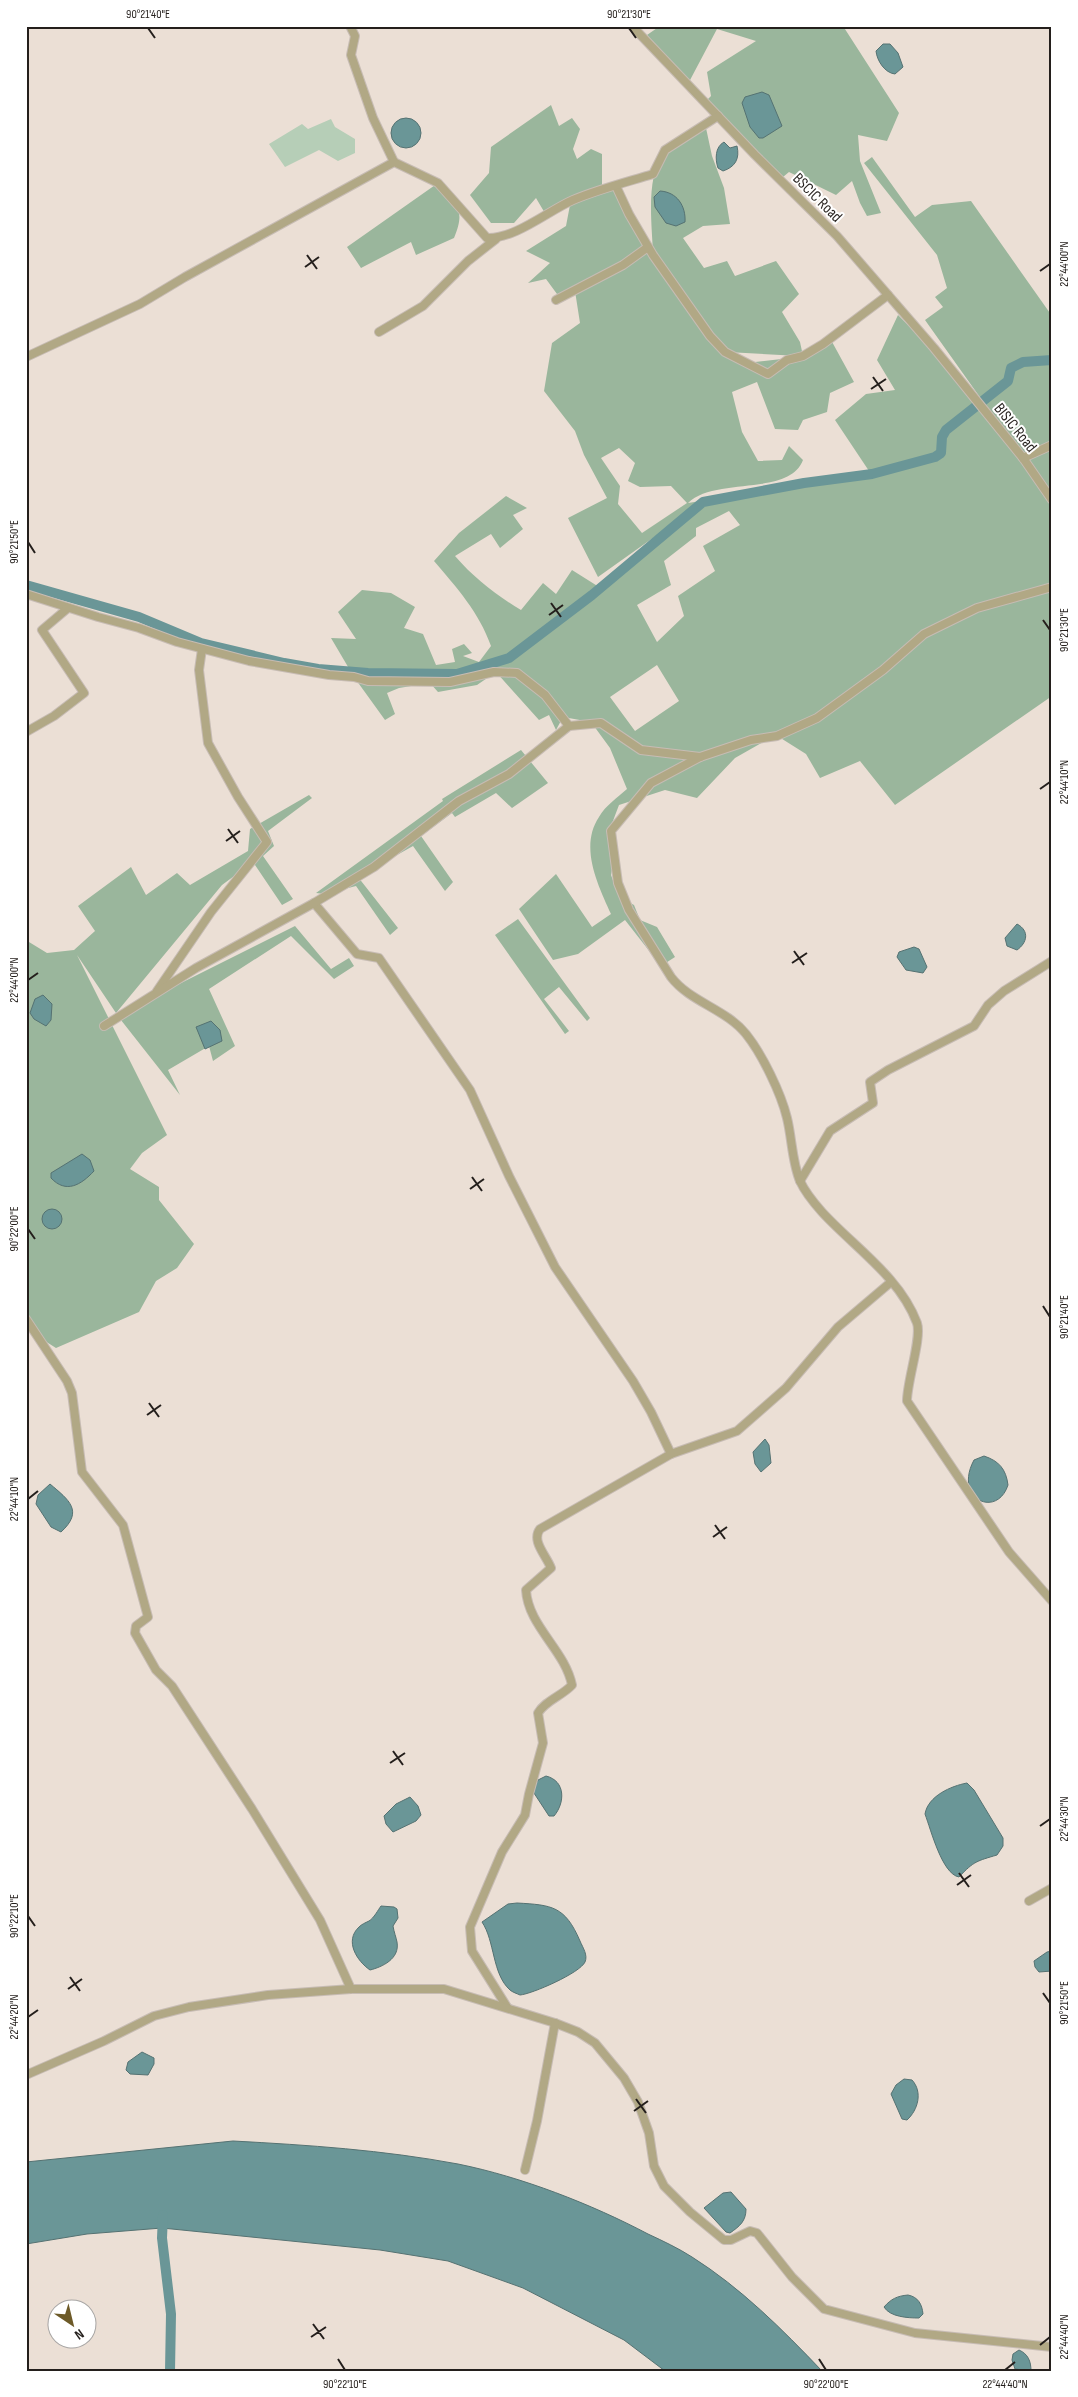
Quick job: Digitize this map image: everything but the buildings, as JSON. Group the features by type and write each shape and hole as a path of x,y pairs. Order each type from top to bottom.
{"street":[{"path":"350,26 355,36 350,55 373,118 394,162 438,183 486,238 496,239"},
{"name":"BSCIC Road","path":"632,26 837,236 934,348 973,398"},
{"path":"378,332 423,306 468,260 496,239 539,220 572,200 653,174 665,150 718,116"},
{"path":"26,357 140,304 194,272 394,162"},
{"path":"616,186 648,247 710,336 726,352 768,374 787,360 803,356 823,344 888,295"},
{"path":"556,300 623,265 648,247"},
{"name":"BISIC Road","path":"973,398 1023,458 1052,500"},
{"path":"1023,458 1052,445"},
{"path":"1052,587 977,608 924,634 882,670 817,718 777,736 750,740 700,757 651,783 611,831 618,883 629,910 675,982 734,1021 747,1035 763,1062 787,1117 800,1181 825,1215 847,1239 872,1260 910,1308 919,1329 907,1390 907,1401 1008,1552 1052,1601"},
{"path":"26,594 202,649 249,661 329,675 354,677 368,681 450,682 494,672 517,673 545,695 569,726"},
{"path":"26,732 54,716 84,693 42,630 68,608"},
{"path":"156,993 211,912 267,842 208,744 199,670 202,649"},
{"path":"104,1026 196,968 314,904 374,867 458,801 509,774 569,726 601,724 641,750 700,757"},
{"path":"314,904 357,954 379,958 470,1090 509,1176 555,1267 633,1381 651,1412 671,1454"},
{"path":"800,1181 830,1131 873,1103 870,1082 888,1070 974,1026 988,1006 1004,991 1052,961"},
{"path":"507,2008 472,1951 470,1927 502,1852 525,1815 544,1743 538,1712 543,1705 562,1695 572,1685 570,1675 555,1647 546,1636 527,1603 526,1590 551,1568 546,1556 537,1544 537,1534 540,1530 671,1454 737,1431 786,1388 838,1327 891,1282"},
{"path":"26,1319 69,1387 82,1472 123,1525 148,1617 136,1626 135,1633 156,1670 172,1686 297,1882 320,1920 351,1989"},
{"path":"1029,1901 1052,1888"},
{"path":"26,2075 104,2042 154,2016 220,2001 268,1995 351,1989 444,1989 554,2023 578,2032 595,2043 624,2078 645,2119 654,2166 664,2186 690,2212 724,2240 731,2240 750,2231 757,2233 792,2277 824,2309 915,2333 1052,2347"},
{"path":"524,2170 537,2121 554,2023"}],"green space":[{"path":"660,26 843,26 899,113 887,141 858,135 860,161 881,213 867,216 852,181 836,195 789,172 783,177 706,101 711,96 707,72 756,41 717,29 689,82 647,35"},
{"path":"551,105 559,126 572,118 580,129 573,149 577,159 591,149 602,154 602,189 616,186 653,254 651,200 652,186 659,161 665,151 674,143 706,128 712,156 724,188 730,224 703,226 683,238 704,268 727,261 735,276 776,261 799,294 782,312 800,342 803,356 831,340 854,382 830,393 827,412 803,420 798,430 775,429 757,382 732,392 742,432 758,461 782,460 789,446 803,460 795,471 783,479 768,483 715,490 700,495 688,503 871,474 835,420 866,394 895,390 877,360 898,315 932,349 971,401 1021,455 925,320 943,307 935,297 947,288 937,255 864,163 872,157 915,217 932,205 971,201 1052,316 1052,587 977,608 924,634 817,718 772,737 735,758 697,798 665,790 619,805 608,834 615,854 611,875 619,897 634,905 640,920 657,927 675,957 661,966 625,920 578,954 553,960 519,909 556,874 592,927 611,914 596,878 591,853 591,841 593,829 602,813 627,789 610,748 591,722 563,717 556,730 549,715 539,720 496,672 477,685 438,692 430,683 399,688 387,693 395,714 385,720 354,677 331,638 356,639 338,612 362,590 391,593 415,607 404,628 423,634 436,665 455,662 452,649 464,644 472,653 463,656 479,662 491,646 486,634 467,601 434,561 459,533 506,496 527,508 513,515 523,529 500,548 491,534 455,556 486,586 521,610 543,583 556,594 572,570 599,587 695,508 598,577 568,518 607,498 584,455 575,431 544,391 552,343 580,323 575,291 567,294 557,294 546,279 528,283 550,263 526,251 566,226 570,205 546,215 536,198 514,223 491,223 470,195 489,173 491,147","holes":["727,352 799,356 799,357 746,363","619,448 635,463 628,481 640,487 671,486 687,503 642,533 618,504 620,486 601,458","729,511 740,525 703,546 715,571 678,596 684,616 657,642 637,605 671,585 664,561 696,536 696,528","657,665 679,701 635,731 610,697"]},
{"path":"331,119 335,127 355,139 355,153 338,161 319,150 285,167 269,144 302,124 308,129"},
{"path":"438,183 458,208 458,228 454,238 416,255 411,242 361,268 347,247"},
{"path":"1052,590 1052,696 895,805 860,761 820,778 806,754 779,737 819,721 926,636 978,609"},
{"path":"521,750 548,783 512,808 496,793 455,817 452,813 421,836 453,882 445,891 413,846 358,877 398,928 390,935 356,886 325,894 316,893 443,801 442,799"},
{"path":"309,795 312,798 268,831 274,846 263,856 293,899 282,905 253,862 222,885 116,1013 77,955 167,1135 142,1153 130,1169 159,1187 159,1200 194,1244 177,1268 156,1281 139,1312 56,1348 26,1329 26,944 29,942 47,953 74,950 95,931 78,906 131,867 146,895 177,873 190,885 248,851 250,829"},
{"path":"518,919 590,1018 587,1021 559,987 544,999 569,1031 565,1034 495,935"},
{"path":"295,926 331,969 349,958 354,966 334,979 291,936 209,989 235,1046 213,1061 209,1046 168,1070 180,1095 117,1015"}],"water":[{"path":"883,44 890,44 898,53 903,67 895,74 885,69 878,59 876,51"},
{"path":"762,92 769,95 782,126 763,138 759,138 750,127 742,103 745,97"},
{"path":"406,118 417,122 421,133 417,144 406,148 395,144 391,133 395,122"},
{"path":"724,142 730,148 737,146 738,155 736,162 723,171 718,168 716,157 717,150"},
{"path":"660,191 676,197 682,205 685,222 676,226 666,223 655,207 654,197"},
{"path":"1017,924 1024,930 1026,937 1023,944 1017,950 1007,946 1005,938"},
{"path":"914,947 919,949 927,967 923,973 906,970 897,957 899,952"},
{"path":"43,995 52,1004 51,1020 46,1026 34,1019 30,1013 35,999"},
{"path":"211,1021 220,1030 222,1041 205,1049 196,1027"},
{"path":"82,1154 90,1160 94,1171 79,1184 68,1187 62,1186 51,1178 51,1173"},
{"path":"52,1209 59,1212 62,1219 59,1226 52,1229 45,1226 42,1219 45,1212"},
{"path":"765,1439 769,1445 771,1463 761,1472 755,1464 753,1452"},
{"path":"984,1456 998,1463 1006,1474 1008,1485 1003,1495 995,1501 979,1500 973,1494 969,1485 969,1474 974,1460"},
{"path":"50,1484 68,1501 73,1512 68,1525 61,1532 51,1527 36,1504 38,1495"},
{"path":"546,1776 557,1783 562,1793 558,1811 554,1816 549,1816 532,1790 538,1780"},
{"path":"967,1783 974,1790 1003,1838 1003,1846 997,1855 976,1862 959,1877 947,1868 942,1860 925,1814 935,1797 947,1789"},
{"path":"410,1797 418,1806 421,1815 416,1821 393,1832 386,1824 384,1816 396,1804"},
{"path":"508,1904 540,1905 563,1914 574,1929 586,1957 581,1967 574,1972 545,1987 520,1995 510,1990 504,1983 482,1922"},
{"path":"381,1906 397,1909 398,1918 393,1926 397,1948 393,1958 380,1967 370,1970 357,1956 352,1944 353,1938 359,1927 371,1920"},
{"path":"1052,1951 1052,1971 1039,1972 1035,1967 1034,1961 1047,1952"},
{"path":"142,2052 154,2058 154,2064 148,2075 130,2074 126,2070 128,2062"},
{"path":"904,2079 912,2080 918,2095 914,2111 907,2120 902,2119 891,2094 896,2085"},
{"path":"233,2141 346,2149 430,2159 507,2176 580,2202 670,2245 710,2269 776,2325 822,2371 665,2371 624,2340 523,2288 448,2261 380,2250 162,2228 87,2234 26,2244 26,2162"},
{"path":"731,2192 746,2209 742,2223 730,2233 726,2232 704,2208 723,2193"},
{"path":"908,2295 917,2299 922,2307 923,2314 919,2318 895,2315 884,2307 894,2298"},
{"path":"1019,2350 1028,2358 1031,2371 1015,2369 1012,2360 1013,2354"}],"waterway":[{"path":"26,585 139,617 201,643 284,663 318,669 368,673 457,674 509,658 592,595 703,502 804,483 872,474 935,457 941,453 942,437 946,430 1008,381 1011,368 1023,362 1052,360"},
{"path":"163,2215 162,2238 171,2314 170,2371"}]}
